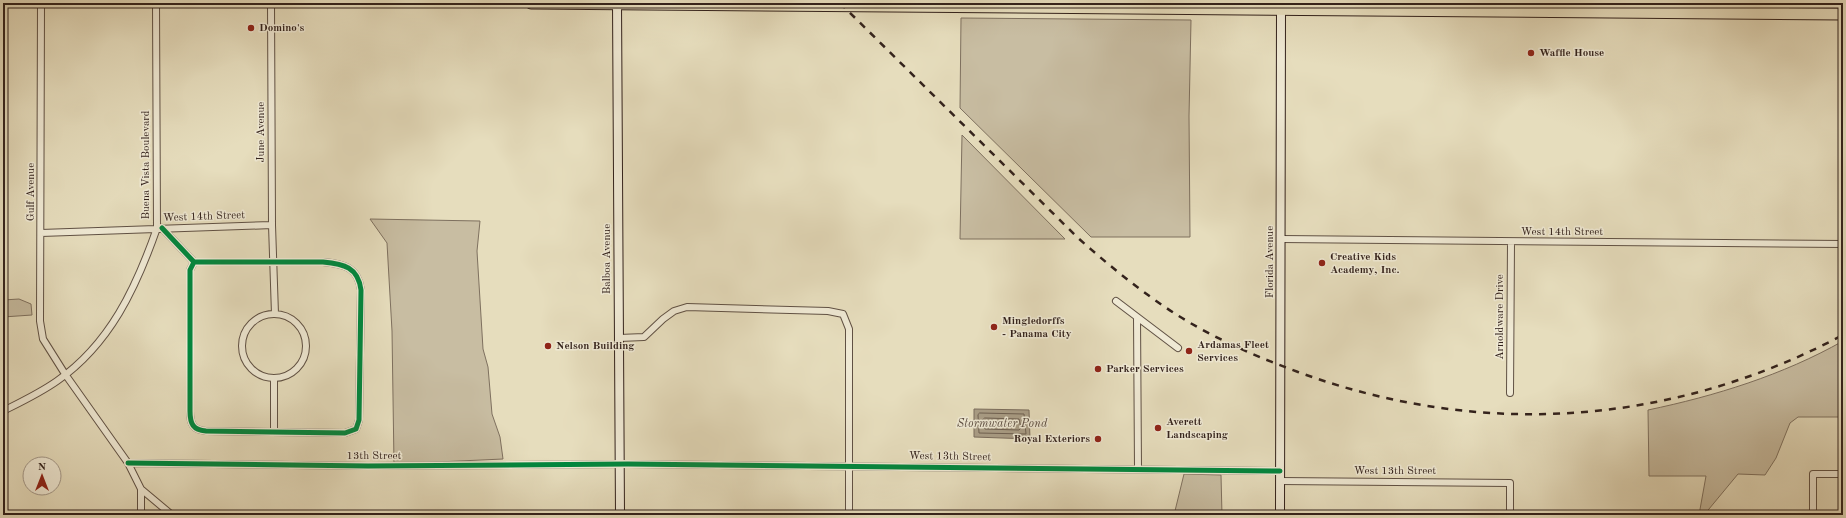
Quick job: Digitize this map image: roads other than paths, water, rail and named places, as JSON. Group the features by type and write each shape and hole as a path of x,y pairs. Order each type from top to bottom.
{"highway":[{"path":"531,3 972,5 1281,10 1394,7 1786,9 1843,14"}],"street":[{"name":"Gulf Avenue","path":"41,3 40,321 43,339 65,374"},
{"name":"Buena Vista Boulevard","path":"65,374 92,350 115,321 127,301 159,228 156,3"},
{"name":"June Avenue","path":"270,3 272,225 275,314"},
{"name":"Balboa Avenue","path":"617,3 620,515"},
{"name":"Florida Avenue","path":"1280,515 1281,10"},
{"name":"West 14th Street","path":"41,233 272,225"},
{"path":"159,228 194,262 315,262 342,264 353,271 359,282 360,290 358,426 353,431 345,433 206,431 195,428 191,424 190,270 194,262"},
{"name":"West 14th Street","path":"1281,239 1843,244"},
{"name":"Arnoldware Drive","path":"1510,393 1511,242"},
{"path":"1116,301 1178,348"},
{"path":"619,338 644,337 674,311 687,307 828,311 843,314 849,328 849,515"},
{"path":"275,314 290,318 299,325 304,334 307,345 306,356 299,367 284,377 274,378 260,376 252,370 244,356 242,346 245,332 251,324 261,318 275,314"},
{"path":"1137,317 1138,469"},
{"path":"3,411 56,382 65,374 128,463 141,488 172,515"},
{"path":"274,378 274,432"},
{"name":"13th Street","path":"128,463 368,466 620,464"},
{"name":"West 13th Street","path":"620,464 1280,471"},
{"path":"1813,515 1813,474 1843,474"},
{"name":"West 13th Street","path":"1280,481 1510,483 1510,515"},
{"path":"141,488 141,515"}],"water":[{"name":"Stormwater Pond","path":"974,409 1029,410 1030,439 974,437"}],"railway":[{"path":"840,3 1077,237 1120,274 1165,307 1197,327 1264,359 1298,372 1367,393 1436,407 1506,414 1575,413 1643,404 1711,389 1778,365 1843,335"}],"place":[{"name":"Domino's","path":"251,28"},
{"name":"Waffle House","path":"1531,53"},
{"name":"Creative Kids Academy, Inc.","path":"1322,263"},
{"name":"Mingledorffs - Panama City","path":"994,327"},
{"name":"Nelson Building","path":"548,346"},
{"name":"Ardamas Fleet Services","path":"1189,351"},
{"name":"Parker Services","path":"1098,369"},
{"name":"Averett Landscaping","path":"1158,428"},
{"name":"Royal Exteriors","path":"1098,439"}]}
